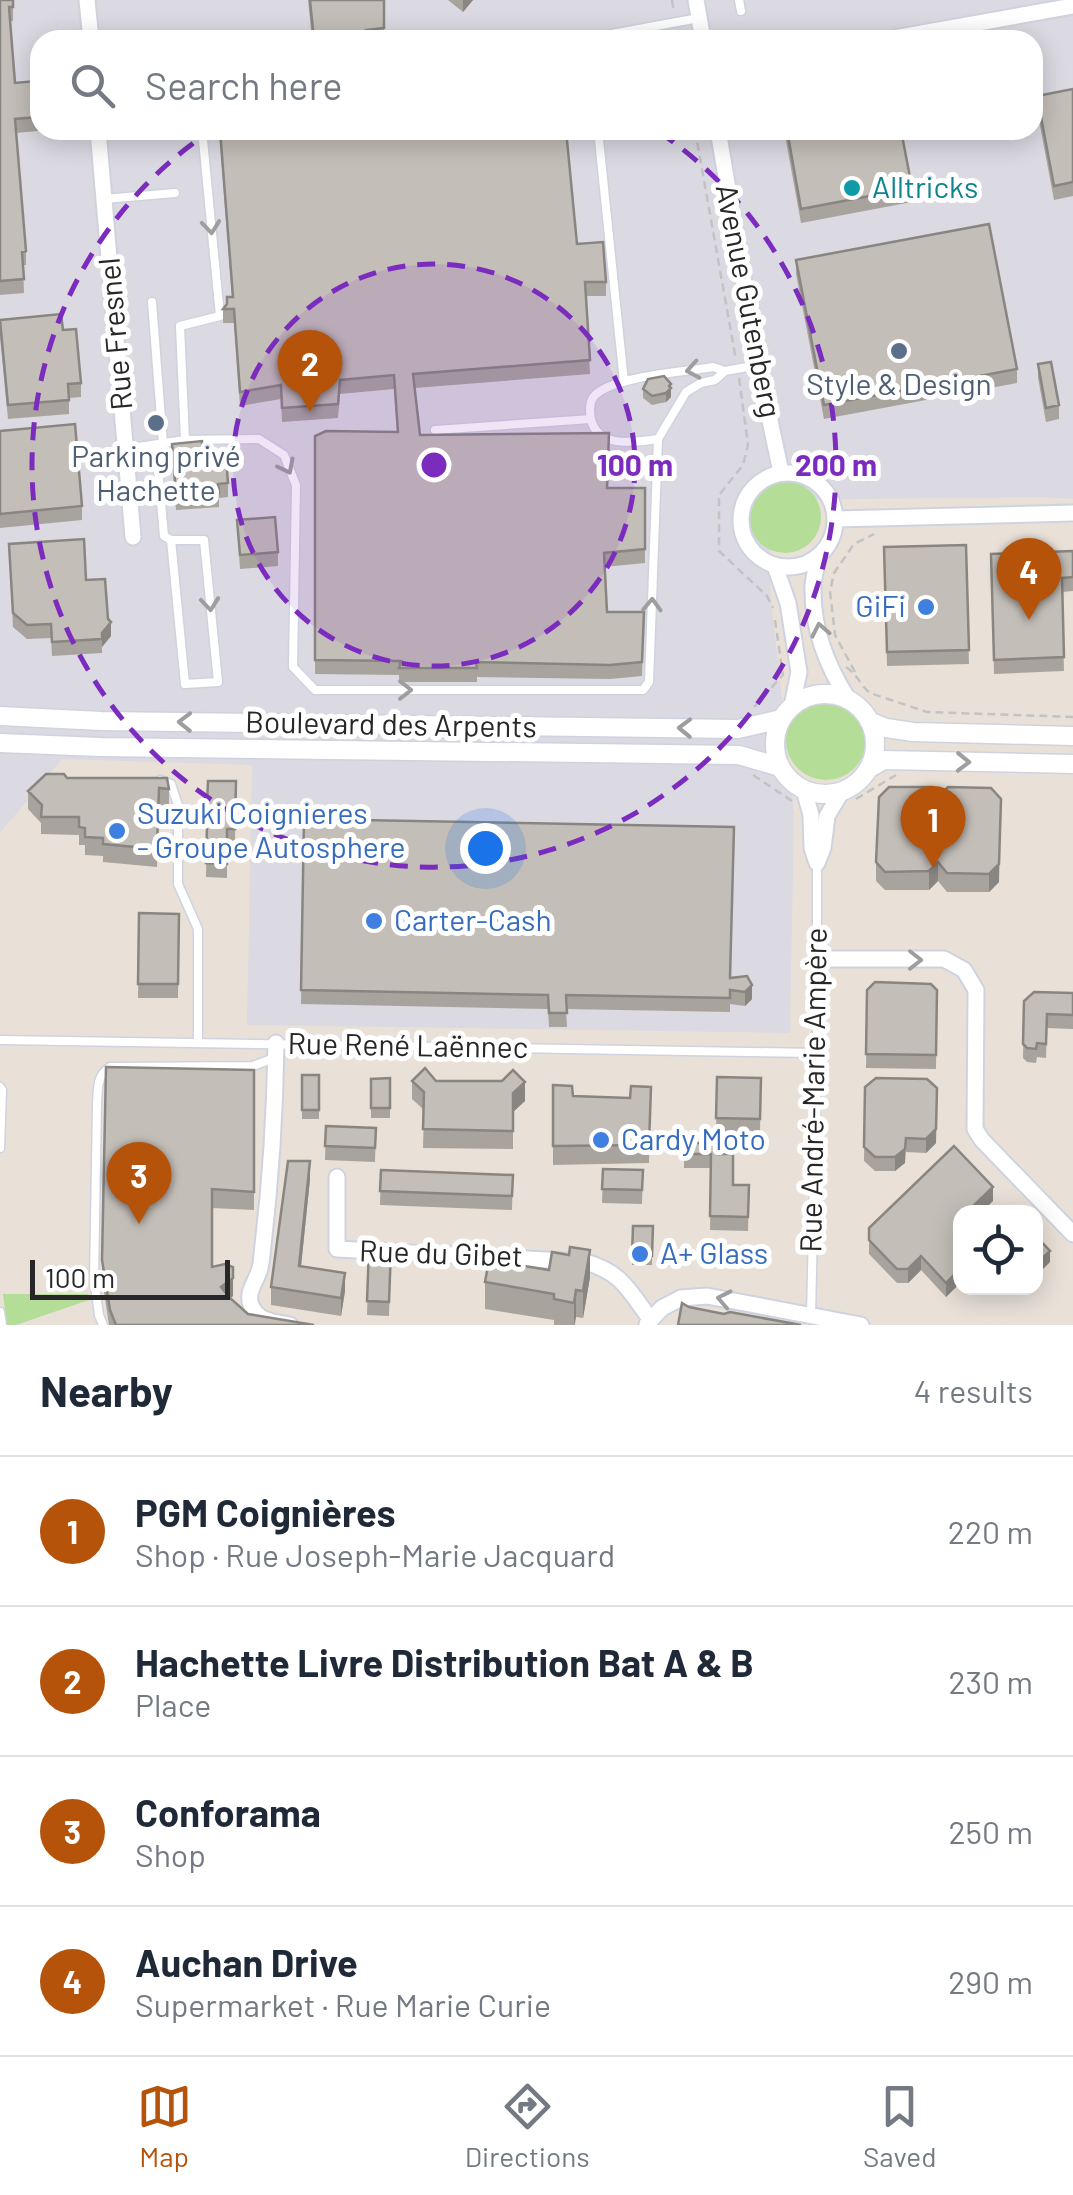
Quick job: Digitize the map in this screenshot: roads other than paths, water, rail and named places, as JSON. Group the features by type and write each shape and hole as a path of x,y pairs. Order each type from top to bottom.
{"street":[{"path":"88,0 90,30"},
{"path":"696,0 701,30"},
{"path":"938,30 1073,6"},
{"name":"Rue Fresnel","path":"99,140 133,537"},
{"name":"Avenue Gutenberg","path":"720,140 758,365 781,472"},
{"path":"781,472 812,478 833,503 836,519 834,533 819,556 807,564 791,567 774,566 748,547 740,516 753,487 781,472"},
{"path":"836,519 1073,513"},
{"path":"819,556 813,588 820,640 836,681 869,721 874,752 868,769"},
{"path":"774,566 788,603 799,672 774,746 780,767 810,814 817,863"},
{"path":"786,712 810,696 824,694 848,699"},
{"name":"Boulevard des Arpents","path":"0,716 101,721 738,729 786,712"},
{"path":"869,721 913,732 1073,736"},
{"name":"Boulevard des Arpents","path":"0,743 739,755 780,767"},
{"path":"817,863 827,816 868,769 884,760 1073,764"},
{"path":"797,794 845,798"},
{"path":"818,958 944,960 964,970 976,990 975,1128 982,1140 1073,1234"},
{"path":"276,1050 270,1182 260,1269 250,1299 252,1308 266,1321 290,1325"},
{"name":"Rue du Gibet","path":"338,1177 337,1249 586,1262 619,1276 649,1322 662,1308 707,1296 861,1325"}],"lane":[{"path":"739,0 741,11"},
{"path":"639,30 699,18"},
{"path":"184,440 180,326 220,316 203,140"},
{"path":"599,140 624,382"},
{"path":"104,200 175,193"},
{"path":"152,302 164,536 171,540 204,540 218,682 185,684 171,540"},
{"path":"125,449 184,440 258,439 284,455 296,485 292,667 315,690 643,690 649,682 658,439 686,392 715,380 724,371 758,365"},
{"path":"658,439 624,443 597,433 590,418 591,399 624,382 713,367 724,371"},
{"path":"435,430 590,418"},
{"path":"145,780 171,784 178,804 178,884 198,929 198,1042"},
{"name":"Rue André-Marie Ampère","path":"811,1316 817,863"},
{"name":"Rue René Laënnec","path":"0,1040 198,1042 276,1050 816,1053"},
{"path":"103,1325 94,1279 97,1106 102,1072 110,1066 253,1066 276,1050"},
{"path":"0,1087 0,1148"},
{"path":"0,1312 2,1325"}],"place":[{"name":"Alltricks","path":"852,188"},
{"name":"Style & Design","path":"899,351"},
{"name":"Hachette Livre Distribution Bat A & B","path":"310,412"},
{"name":"Parking privé Hachette","path":"156,423"},
{"name":"GiFi","path":"926,607"},
{"name":"Auchan Drive","path":"1029,620"},
{"name":"Suzuki Coignieres - Groupe Autosphere","path":"117,831"},
{"name":"PGM Coignières","path":"933,868"},
{"name":"Carter-Cash","path":"374,921"},
{"name":"Cardy Moto","path":"601,1140"},
{"name":"Conforama","path":"139,1224"},
{"name":"A+ Glass","path":"640,1254"}]}
